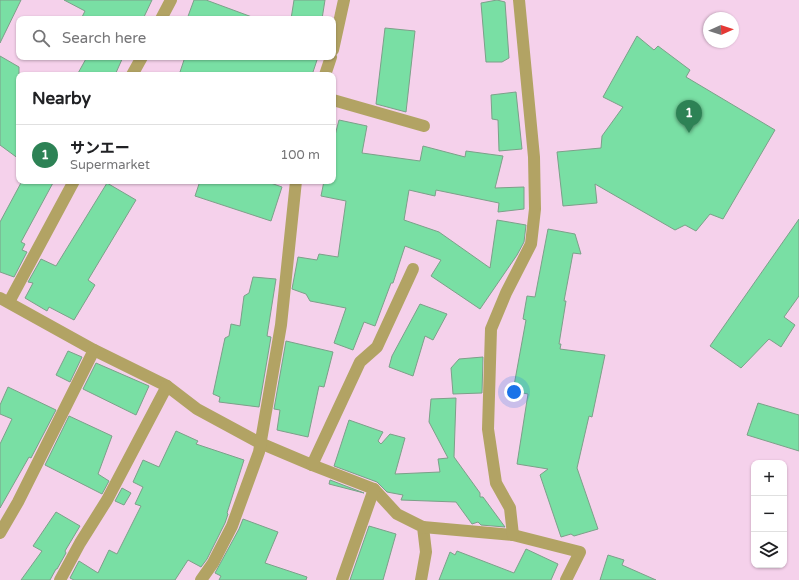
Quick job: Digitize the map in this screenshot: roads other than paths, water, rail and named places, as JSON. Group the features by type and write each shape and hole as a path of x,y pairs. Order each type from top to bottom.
{"street":[{"path":"163,16 171,0"},
{"path":"336,36 344,0"},
{"path":"513,535 510,508 496,483 488,429 491,329 506,292 531,244 536,209 534,157 519,0"},
{"path":"134,72 140,60"},
{"path":"326,72 330,60"},
{"path":"336,101 424,126"},
{"path":"72,184 4,300 94,350 167,386 197,410 260,443 374,489 397,514 423,527 513,535 580,552 566,580"},
{"path":"201,580 213,563 232,526 258,452 281,325 296,184"},
{"path":"312,465 360,362 377,347 413,269"},
{"path":"0,533 18,502 94,350"},
{"path":"60,580 80,543 107,500 167,386"},
{"path":"342,580 374,489"},
{"path":"421,580 426,552 423,527"}],"place":[{"name":"サンエー","path":"689,133"}]}
